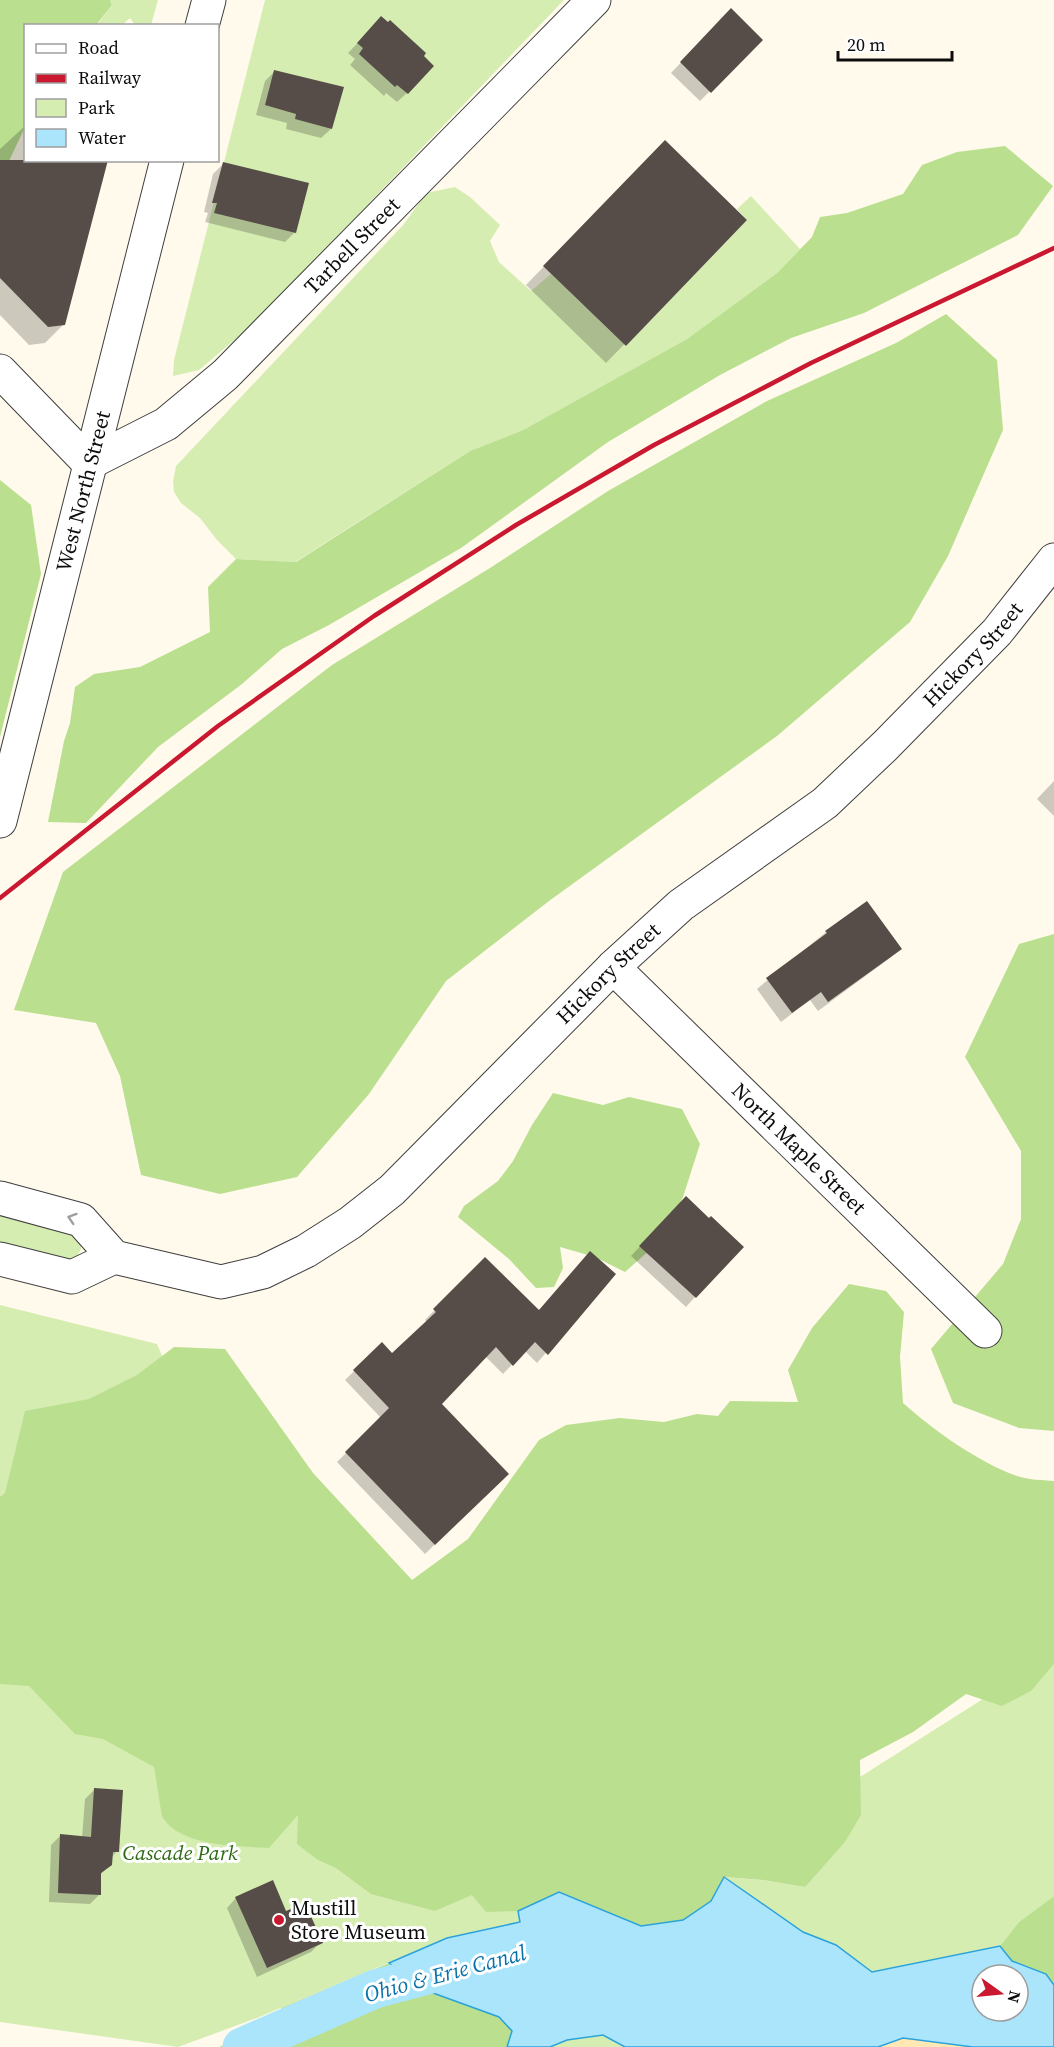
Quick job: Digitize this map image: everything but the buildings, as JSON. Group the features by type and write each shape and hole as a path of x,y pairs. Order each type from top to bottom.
{"street":[{"path":"203,24 209,0"},
{"name":"Tarbell Street","path":"89,464 166,424 225,375 594,0"},
{"name":"West North Street","path":"0,821 166,162"},
{"path":"0,371 89,464"},
{"name":"Hickory Street","path":"114,1257 221,1282 263,1272 306,1251 350,1223 392,1190 613,967 681,905 825,803 885,746 997,632 1054,560"},
{"name":"North Maple Street","path":"613,967 985,1331"},
{"path":"0,1198 81,1220 114,1257 72,1277 0,1259"}],"green space":[{"path":"0,0 110,0 112,5 97,24 24,24 24,129 8,163 0,167"},
{"path":"110,0 158,0 151,24 134,24 130,18 123,24 98,24 112,5"},
{"path":"265,0 564,0 251,326 199,370 173,376 174,360"},
{"path":"1005,146 1053,186 1018,235 864,313 791,338 720,375 608,442 461,548 329,625 282,649 242,684 158,747 86,823 48,822 64,741 70,723 75,687 94,674 140,667 210,632 208,587 236,559 296,562 470,451 523,430 687,339 777,273 812,237 820,217 847,213 903,194 922,165 957,152"},
{"path":"455,187 470,197 500,225 490,241 499,262 531,291 551,274 626,346 747,220 737,209 751,196 800,249 777,273 687,339 523,430 470,451 295,562 236,559 200,518 181,503 174,492 176,466 404,224 426,193"},
{"path":"946,314 997,360 1003,430 948,556 910,622 777,736 549,901 446,981 369,1094 297,1177 220,1194 141,1175 120,1076 96,1023 14,1010 63,872 332,665 490,568 608,491 767,401 896,343"},
{"path":"0,480 31,505 41,574 0,737"},
{"path":"1054,934 1054,1431 1019,1428 953,1403 931,1349 1003,1264 1021,1219 1021,1151 965,1057 1019,944"},
{"path":"553,1093 603,1105 629,1097 682,1109 700,1144 683,1197 661,1240 625,1272 595,1257 560,1247 563,1268 554,1287 536,1288 509,1259 458,1217 464,1206 498,1181 513,1161 532,1125"},
{"path":"0,1216 73,1235 81,1240 81,1249 75,1260 65,1262 0,1244"},
{"path":"849,1284 886,1291 904,1312 900,1357 903,1403 942,1434 1002,1470 1035,1480 1054,1481 1054,1664 1031,1691 1002,1706 966,1694 913,1732 860,1760 861,1815 845,1842 805,1887 725,1877 711,1901 683,1920 641,1926 559,1892 518,1911 486,1912 472,1895 435,1911 371,1894 336,1868 318,1860 297,1844 298,1815 269,1848 212,1843 183,1835 163,1818 154,1767 103,1739 75,1734 29,1686 0,1684 0,1497 5,1493 25,1411 89,1399 137,1375 174,1347 225,1349 313,1473 412,1580 468,1539 539,1440 566,1425 620,1418 664,1422 697,1414 718,1416 730,1401 798,1402 788,1370 812,1328"},
{"name":"Cascade Park","path":"0,1305 157,1344 387,1878 822,1767 520,1922 447,1938 257,2018 178,2047 0,2022"},
{"path":"1054,1654 1054,1896 1019,1922 1000,1946 872,1972 836,1945 801,1931 724,1877 763,1880 805,1887 841,1789"},
{"path":"1054,1896 1054,1985 1046,1974 1030,1968 1030,1963 1012,1961 1000,1946 1019,1922"},
{"path":"389,1963 433,1993 499,2017 512,2031 507,2047 291,2047 281,2008"},
{"path":"603,2035 625,2047 550,2047 567,2040"},
{"path":"246,2036 275,2047 219,2047"}],"sand":[{"path":"903,2038 973,2047 878,2047"}],"water":[{"path":"724,1877 803,1932 836,1945 872,1972 1000,1946 1012,1961 1017,1963 970,1963 970,2023 1030,2023 1030,1968 1046,1974 1054,1985 1054,2047 973,2047 903,2038 878,2047 625,2047 603,2035 567,2040 550,2047 507,2047 512,2031 499,2017 433,1993 389,1963 447,1938 520,1922 518,1911 559,1892 641,1926 683,1920 711,1901"}],"waterway":[{"name":"Ohio & Erie Canal","path":"242,2047 375,1989 465,1965"}],"railway":[{"path":"0,898 218,726 374,616 516,525 654,445 811,363 1054,248"}],"place":[{"name":"Mustill Store Museum","path":"279,1920"}]}
